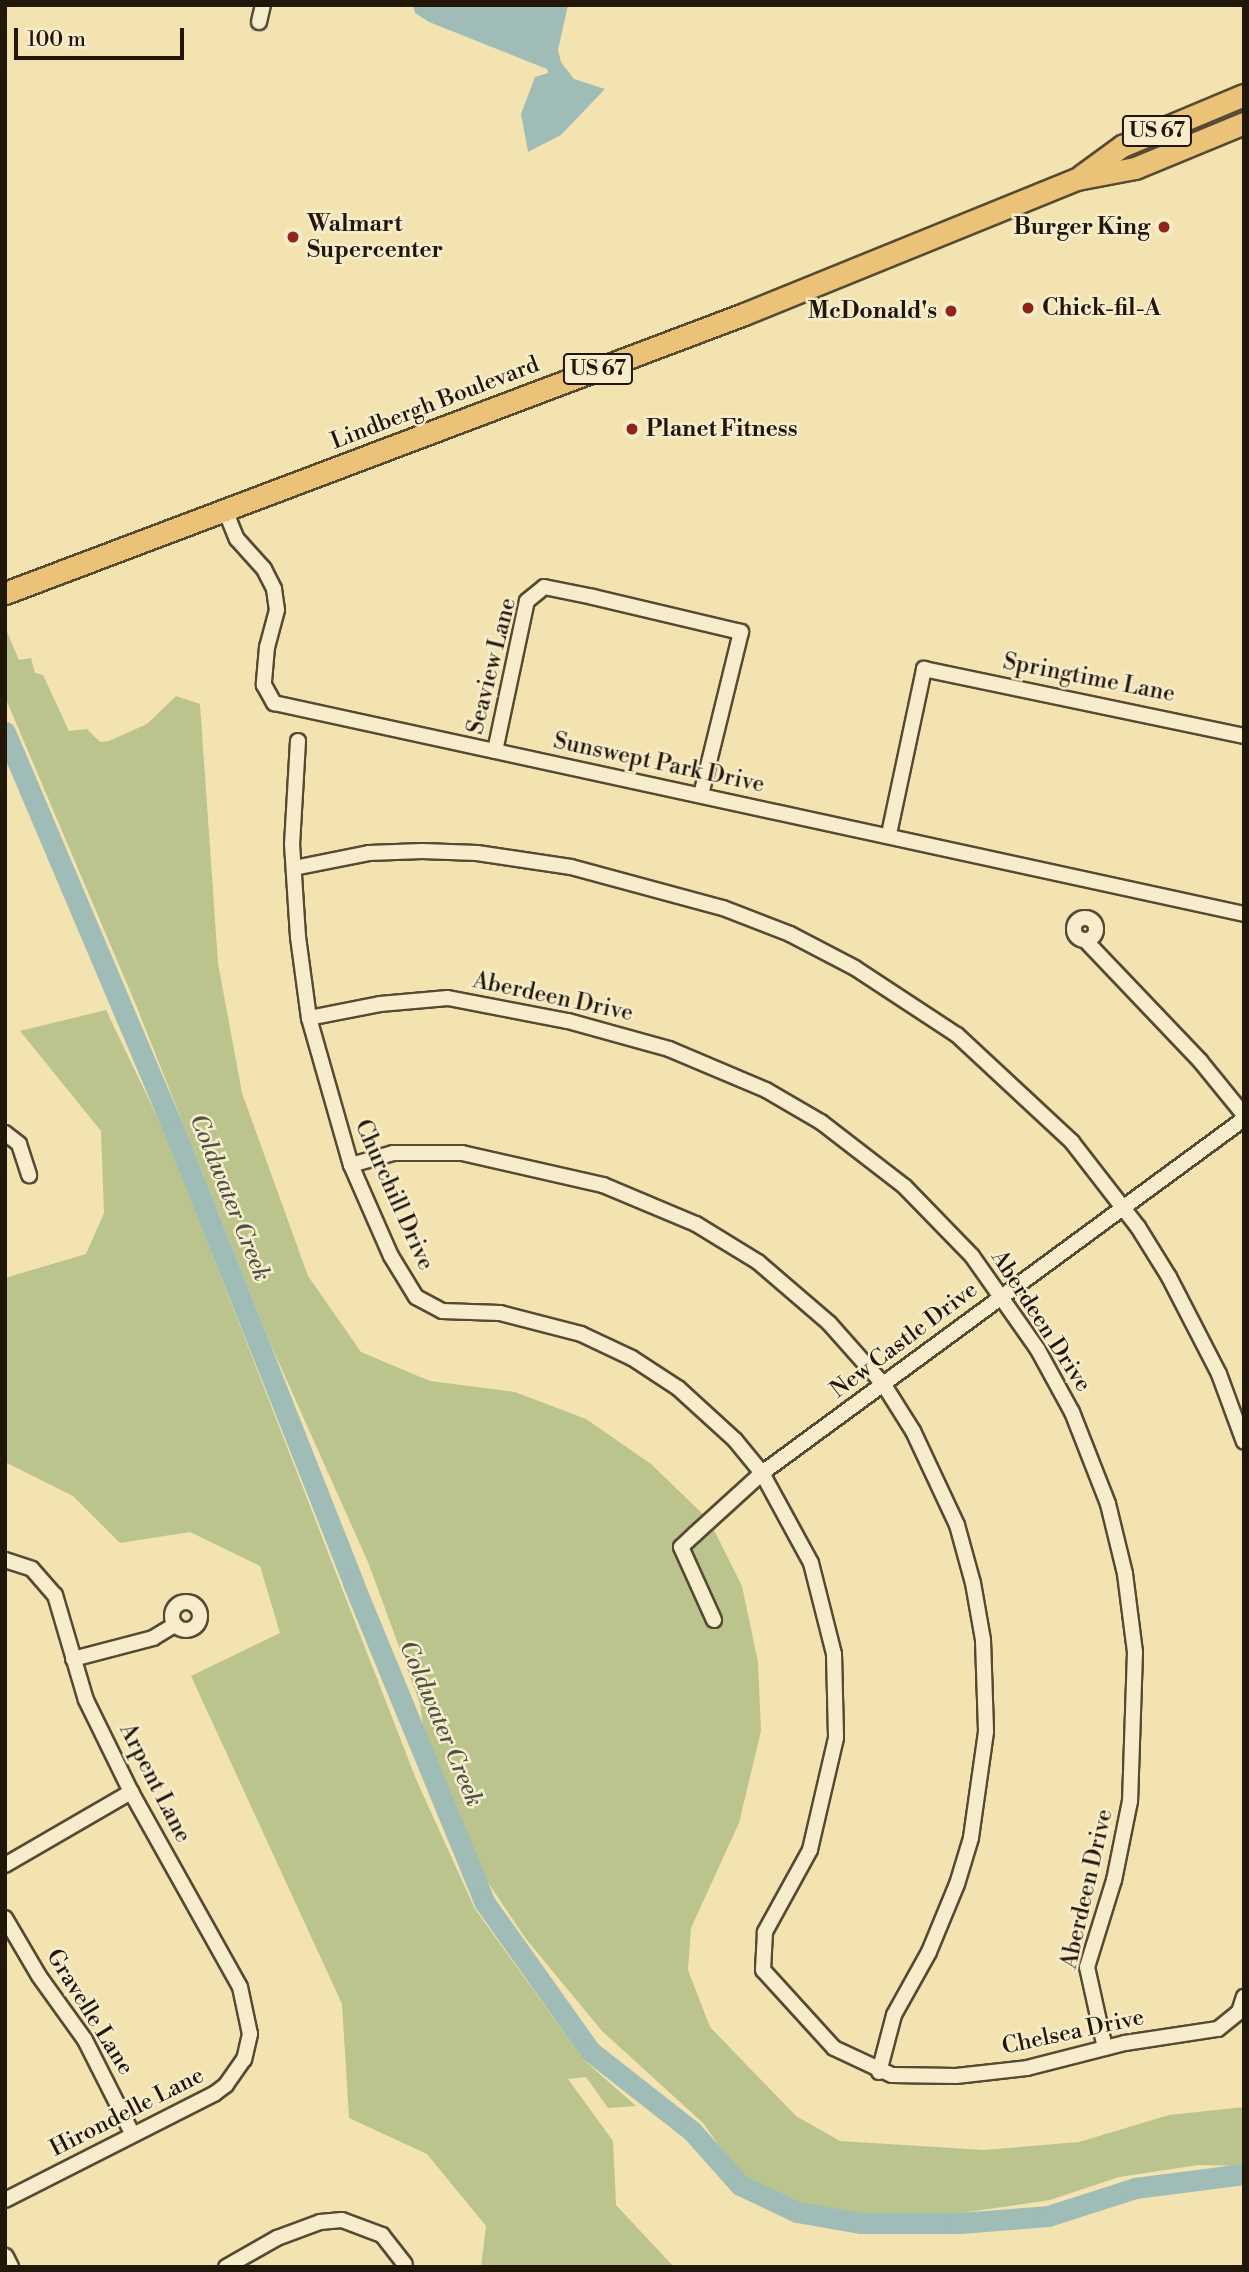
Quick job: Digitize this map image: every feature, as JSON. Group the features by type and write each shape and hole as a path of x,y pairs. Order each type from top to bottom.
{"main road":[{"name":"Lindbergh Boulevard","path":"1077,179 1122,146 1244,95"},
{"name":"Lindbergh Boulevard","path":"5,593 765,306 1077,179 1135,169 1239,127"}],"street":[{"path":"259,22 263,5"},
{"name":"Sunswept Park Drive","path":"225,510 237,539 264,569 274,589 277,610 267,647 264,685 274,703 889,834 1244,914"},
{"name":"Seaview Lane","path":"495,751 527,601 534,592 544,587 741,632 701,795"},
{"name":"Springtime Lane","path":"889,834 923,669 1244,736"},
{"name":"Churchill Drive","path":"298,741 294,868 309,1018 351,1165 391,1256 416,1297 426,1305 442,1311 500,1313 555,1326 632,1358 678,1388 713,1419 762,1473 811,1563 830,1630 837,1709 832,1767 819,1825 787,1896 765,1932 761,1958"},
{"path":"294,868 369,853 422,851 497,855 657,888 790,934 888,988 966,1042 1044,1113 1123,1207 1170,1277 1206,1347 1244,1442"},
{"path":"1085,940 1201,1062 1244,1117"},
{"name":"Aberdeen Drive","path":"309,1018 391,1002 448,998 633,1036 700,1061 796,1107 860,1150 947,1228 1002,1295 1055,1380 1087,1444 1108,1504 1131,1619 1135,1695 1130,1801 1114,1880 1087,1967 1105,2048"},
{"name":"New Castle Drive","path":"714,1620 681,1547 762,1473 1244,1117"},
{"path":"5,1133 19,1144 29,1175"},
{"path":"351,1165 393,1153 462,1153 527,1166 634,1196 696,1224 758,1262 821,1315 884,1385 913,1431 957,1525 979,1613 987,1696 984,1761 971,1838 934,1941 894,2015 879,2072"},
{"name":"Arpent Lane","path":"5,1560 32,1569 55,1595 86,1700 131,1792 240,1987 250,2045"},
{"path":"73,1659 153,1638 175,1625"},
{"path":"5,1865 131,1792"},
{"name":"Gravelle Lane","path":"5,1917 39,1976 85,2040 132,2133"},
{"name":"Chelsea Drive","path":"761,1958 772,1980 834,2048 879,2072 945,2076 1027,2068 1105,2048 1218,2029 1232,2021 1244,1997"},
{"name":"Hirondelle Lane","path":"5,2200 226,2085 250,2045"},
{"path":"226,2267 277,2238 320,2222 342,2220 382,2235 406,2266"},
{"path":"5,2257 10,2267"}],"green space":[{"path":"5,627 19,660 31,658 35,673 43,675 69,731 87,729 100,742 109,741 147,724 176,696 200,704 218,963 242,1093 308,1276 361,1352 430,1381 515,1392 586,1419 651,1464 709,1520 742,1586 758,1662 761,1731 739,1823 691,1928 688,1970 710,2027 796,2116 840,2141 984,2150 1079,2142 1169,2115 1244,2107 1244,2166 1198,2165 1119,2177 1050,2200 947,2215 880,2219 817,2214 781,2202 740,2175 703,2123 602,2031 526,1939 485,1878 425,1740 420,1704 368,1562 270,1343 136,1005 5,697"},
{"path":"106,1010 166,1135 416,1779 475,1909 584,2060 636,2106 608,2108 586,2077 568,2079 613,2141 616,2205 674,2267 481,2267 486,2226 427,2154 349,2118 342,2004 191,1676 280,1633 260,1566 190,1532 120,1543 73,1496 5,1462 5,1278 86,1254 104,1213 101,1131 20,1031"}],"water":[{"path":"413,5 568,5 558,50 561,62 574,79 605,89 561,135 528,152 521,114 535,77 548,73 547,69 429,22 415,13"}],"waterway":[{"name":"Coldwater Creek","path":"5,732 176,1135 353,1583 485,1903 590,2051 692,2131 740,2185 797,2212 861,2223 960,2223 1048,2216 1135,2188 1244,2174"}],"place":[{"name":"Burger King","path":"1164,227"},
{"name":"Walmart Supercenter","path":"293,237"},
{"name":"Chick-fil-A","path":"1028,308"},
{"name":"McDonald's","path":"951,311"},
{"name":"Planet Fitness","path":"632,429"}]}
